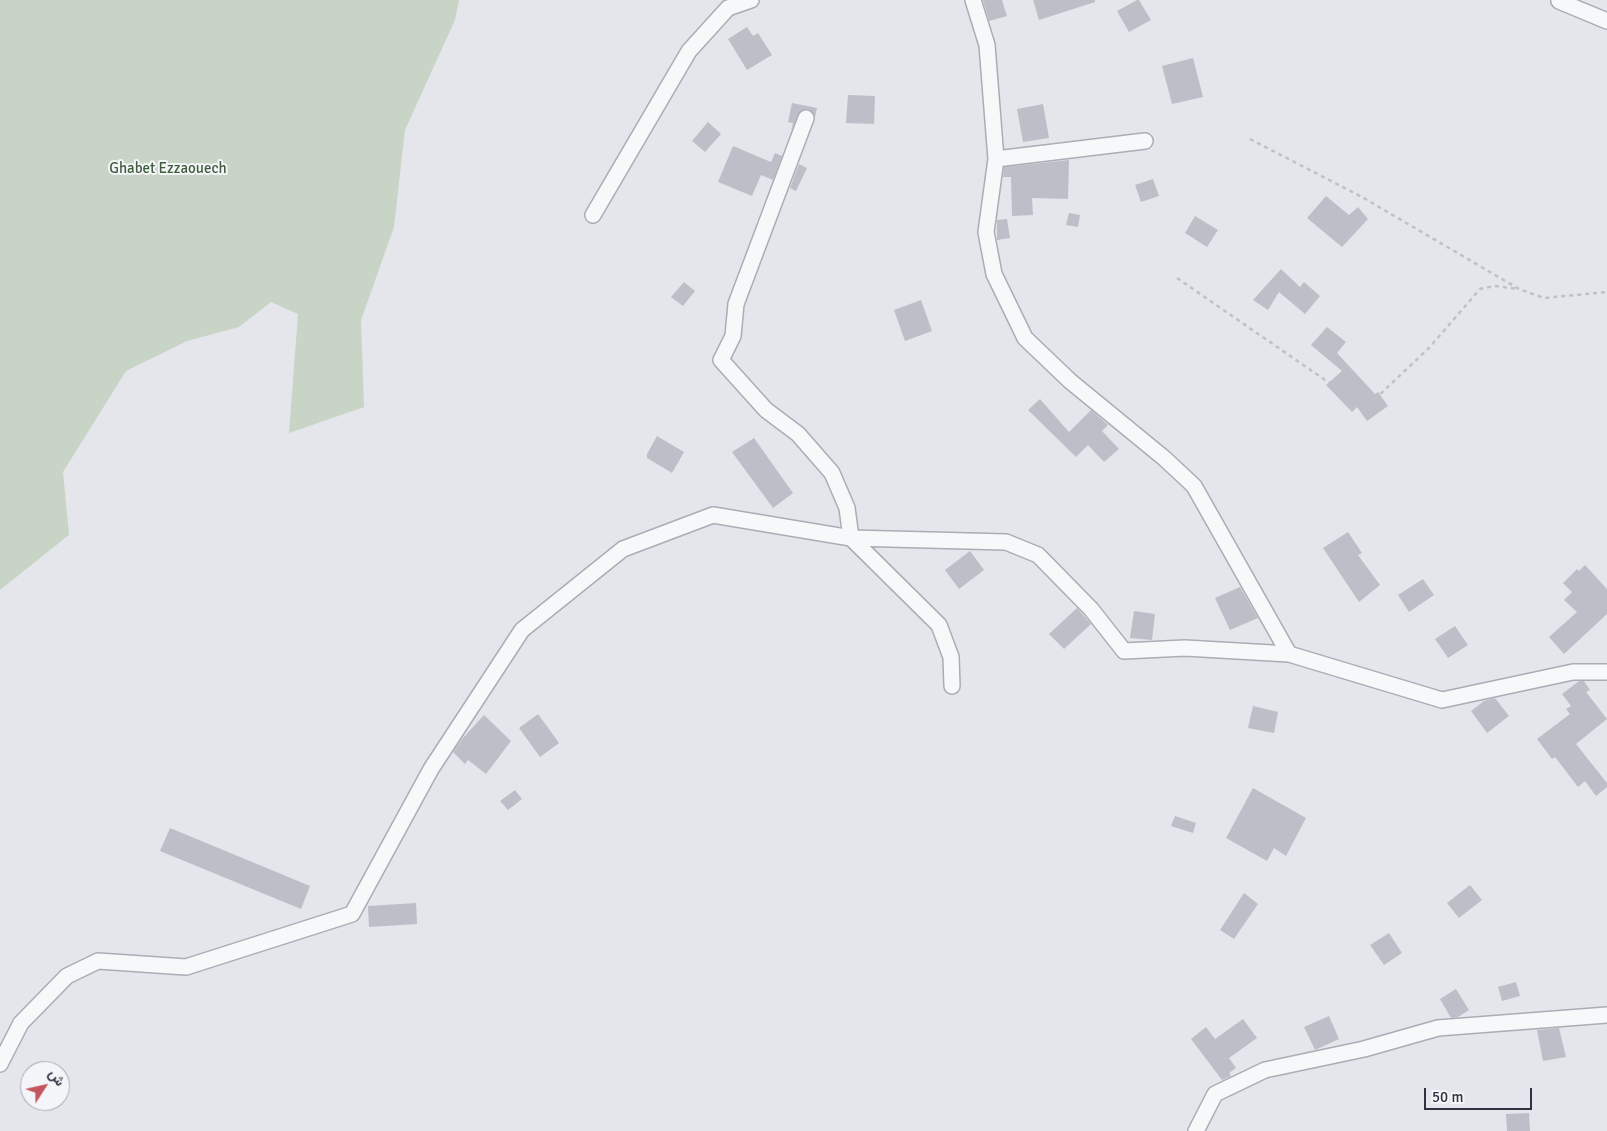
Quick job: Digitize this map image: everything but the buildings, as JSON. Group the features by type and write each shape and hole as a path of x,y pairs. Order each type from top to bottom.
{"street":[{"path":"592,216 689,51 728,8 751,0"},
{"path":"973,0 987,45 996,159 986,232 994,274 1025,338 1070,381 1164,458 1194,486 1288,654"},
{"path":"1559,1 1607,22"},
{"path":"806,118 736,304 733,336 721,360 766,410 798,434 832,473 847,508 851,538 939,625 952,657 952,686"},
{"path":"996,159 1145,141"},
{"path":"0,1064 21,1023 67,976 98,961 186,967 352,914 431,769 522,630 623,549 713,515 851,538 1006,542 1038,555 1091,609 1124,651 1185,648 1288,654 1442,700 1573,672 1607,672"},
{"path":"1196,1131 1215,1094 1265,1070 1364,1049 1438,1028 1607,1015"}],"path":[{"path":"1250,139 1362,197 1519,289 1544,298 1607,292"},
{"path":"1177,278 1328,382 1376,398 1429,348 1480,289 1494,286 1519,289"}],"green space":[{"name":"Ghabet Ezzaouech","path":"0,0 459,0 455,20 405,130 394,227 361,320 364,407 289,433 298,314 271,302 239,327 187,341 126,371 63,472 69,535 0,590"}]}
